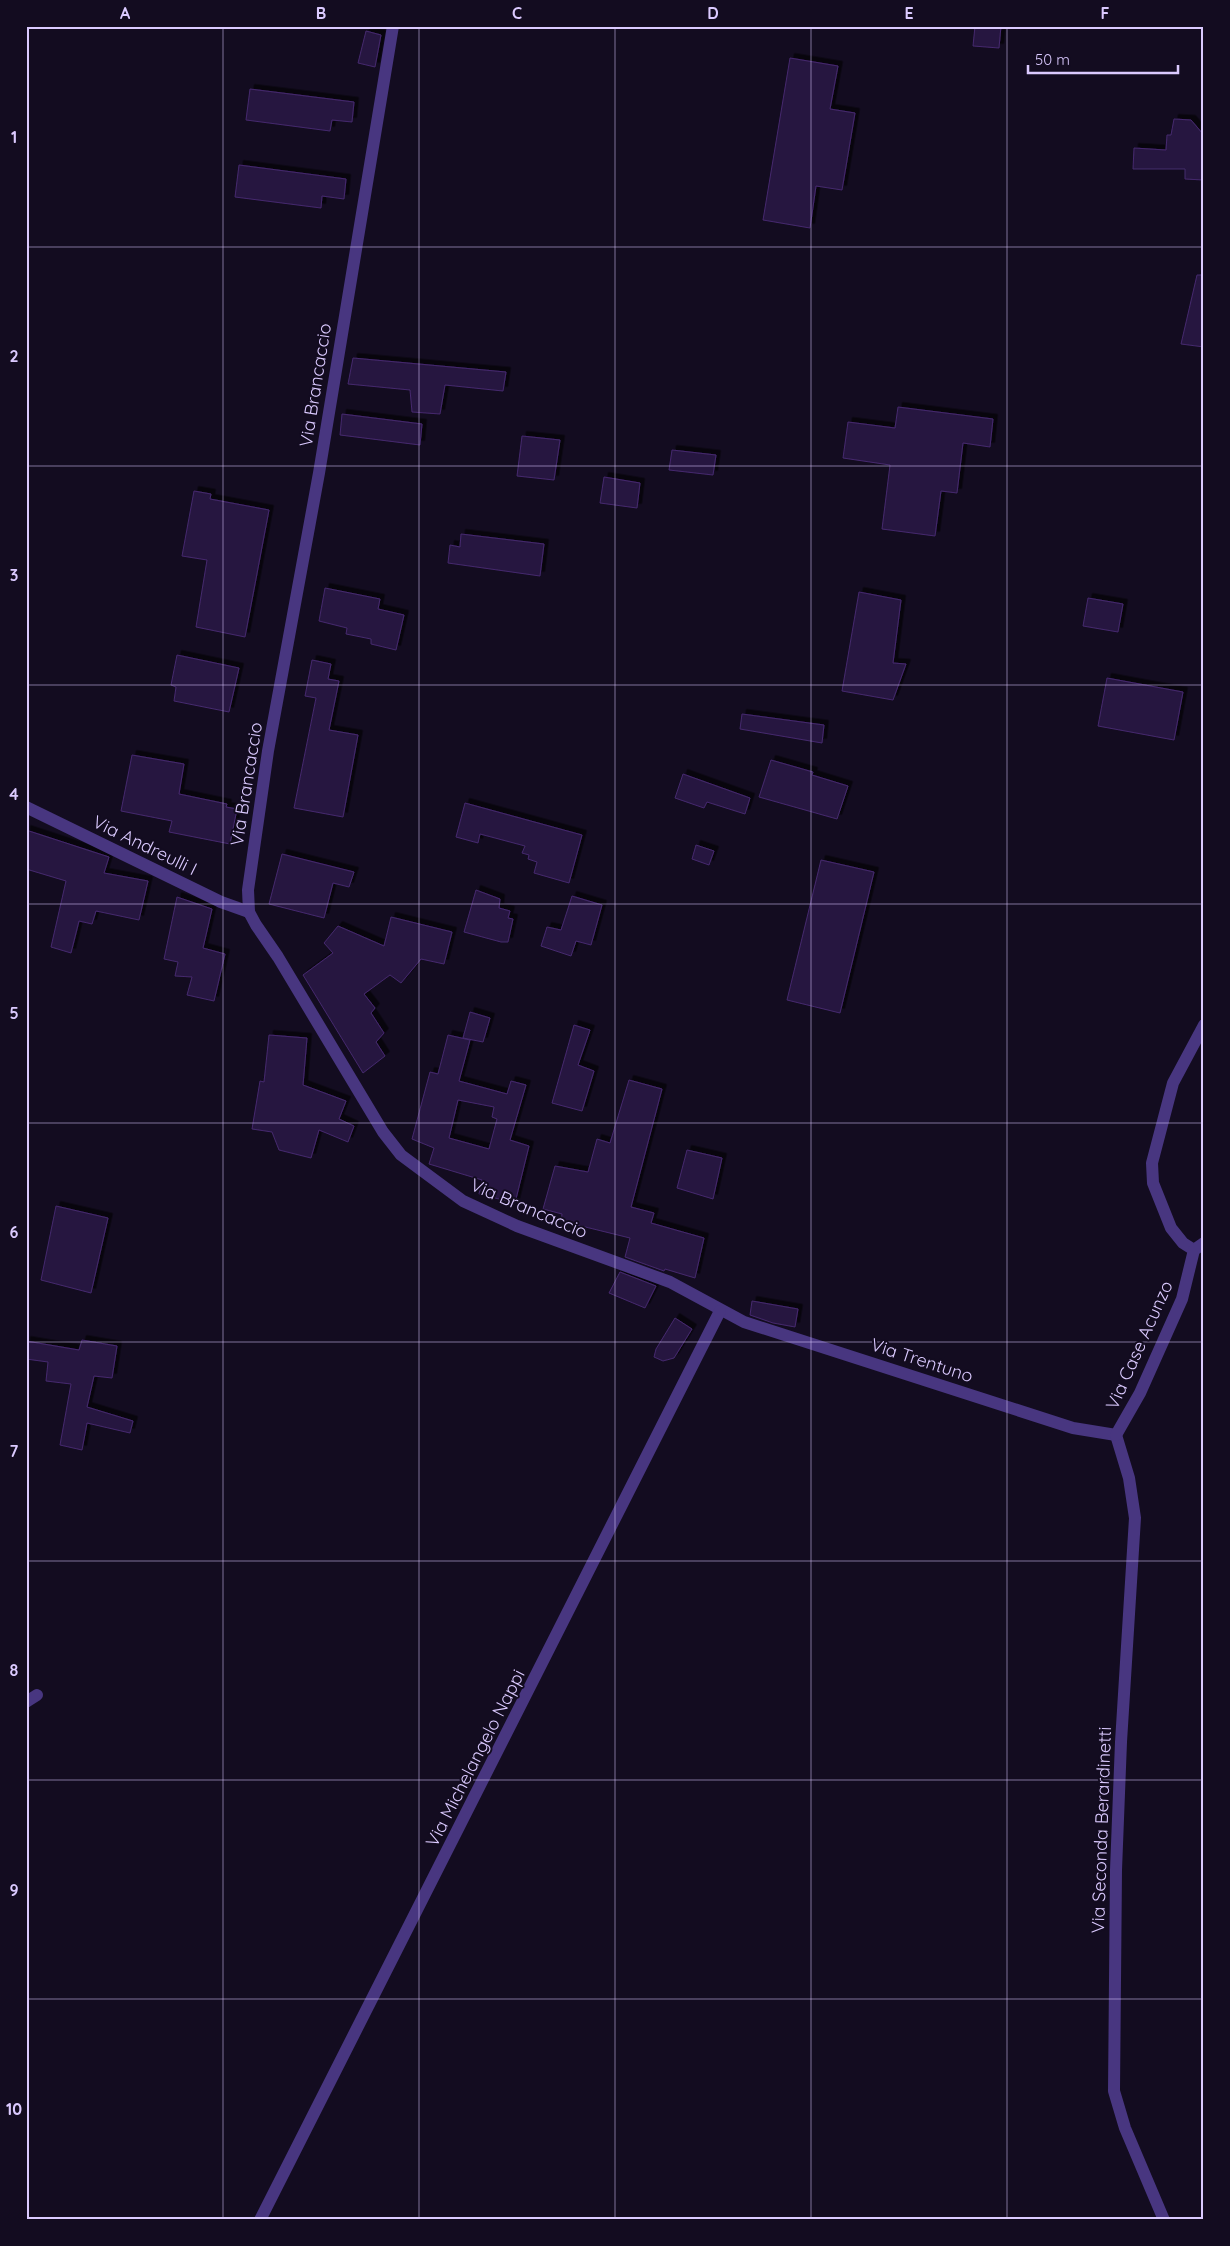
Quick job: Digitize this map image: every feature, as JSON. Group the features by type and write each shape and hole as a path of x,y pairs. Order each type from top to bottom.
{"street":[{"name":"Via Brancaccio","path":"393,26 319,472 268,751 248,890 249,912 383,1132 401,1155 462,1201 517,1226 670,1282 720,1311"},
{"name":"Via Andreulli I","path":"26,807 221,902 249,912"},
{"path":"1199,1247 1183,1243 1171,1228 1153,1183 1152,1163 1173,1083 1204,1025"},
{"name":"Via Case Acunzo","path":"1116,1435 1140,1392 1182,1299 1199,1247"},
{"name":"Via Trentuno","path":"720,1311 766,1330 1074,1428 1116,1435"},
{"name":"Via Michelangelo Nappi","path":"260,2220 720,1311"},
{"name":"Via Seconda Berardinetti","path":"1116,1435 1129,1478 1135,1518 1121,1742 1116,1870 1114,2091 1126,2128 1164,2220"}],"building":[{"path":"975,26 1001,26 999,48 973,46"},
{"path":"366,31 381,35 375,67 358,63"},
{"path":"790,58 838,66 830,109 855,113 842,190 816,186 810,228 763,220"},
{"path":"250,89 354,102 352,122 332,120 330,131 246,120"},
{"path":"1174,119 1191,120 1203,134 1203,180 1185,179 1185,169 1133,169 1134,148 1166,150 1167,135 1171,135"},
{"path":"239,165 346,179 344,199 322,196 321,208 235,197"},
{"path":"1197,275 1204,275 1204,347 1181,344"},
{"path":"353,358 506,372 503,391 445,385 440,414 412,412 410,390 348,384"},
{"path":"898,407 993,419 990,447 963,443 957,493 941,491 935,536 882,529 890,465 843,458 848,422 895,428"},
{"path":"342,414 422,424 420,445 340,435"},
{"path":"522,436 560,440 554,480 517,476"},
{"path":"672,450 716,455 713,475 669,470"},
{"path":"604,477 640,483 637,508 600,503"},
{"path":"194,491 211,494 210,499 269,510 245,637 196,627 207,560 182,556"},
{"path":"461,534 544,544 540,576 448,563 450,545 460,547"},
{"path":"325,588 380,599 378,609 404,615 396,650 371,644 371,639 346,634 347,628 319,621"},
{"path":"859,592 901,600 893,663 906,664 893,700 842,691"},
{"path":"1088,598 1123,604 1118,632 1083,626"},
{"path":"177,655 239,668 229,712 174,701 176,687 171,685"},
{"path":"312,660 331,664 328,679 339,681 329,730 358,735 343,817 294,808 316,698 305,696"},
{"path":"1107,678 1183,692 1174,740 1098,726"},
{"path":"742,714 824,725 822,743 740,729"},
{"path":"132,755 184,764 179,794 227,804 226,807 237,809 230,844 169,832 172,821 121,811"},
{"path":"771,760 813,772 812,775 848,786 837,819 759,797"},
{"path":"683,774 750,798 745,814 707,802 704,808 675,798"},
{"path":"465,803 582,835 569,883 534,873 537,862 528,859 529,855 522,853 525,846 480,834 478,843 456,837"},
{"path":"26,830 109,857 104,873 148,881 139,920 96,911 92,924 79,921 71,953 51,947 66,881 26,869"},
{"path":"696,845 714,851 709,865 692,859"},
{"path":"282,854 354,872 349,887 333,883 324,918 269,904"},
{"path":"821,860 874,872 840,1013 787,1000"},
{"path":"476,890 500,899 499,908 510,911 508,918 513,919 508,942 501,942 464,932"},
{"path":"572,896 602,905 591,945 576,941 571,956 541,946 547,927 561,930"},
{"path":"177,897 212,909 203,948 225,954 214,1001 187,995 192,977 175,976 178,962 164,959"},
{"path":"391,917 452,932 444,964 421,959 401,983 390,975 364,994 375,1008 371,1013 384,1033 376,1042 385,1056 363,1073 303,975 333,953 324,943 338,926 384,946"},
{"path":"470,1012 490,1018 483,1042 463,1038"},
{"path":"574,1025 590,1030 578,1065 594,1071 582,1111 552,1103"},
{"path":"269,1035 307,1038 303,1085 346,1101 339,1119 354,1126 348,1142 319,1130 311,1158 279,1150 272,1132 252,1129 260,1081 264,1082"},
{"path":"448,1035 470,1040 459,1081 507,1094 511,1081 526,1085 510,1140 529,1146 515,1203 479,1194 482,1180 429,1164 434,1148 412,1139 430,1072 438,1074","holes":["458,1100 494,1107 492,1117 497,1119 489,1149 449,1138"]},
{"path":"629,1080 662,1089 631,1207 654,1213 651,1223 704,1238 695,1278 665,1269 664,1271 625,1257 630,1238 561,1221 562,1214 543,1209 555,1166 588,1172 597,1139 610,1143"},
{"path":"687,1150 722,1158 713,1199 677,1188"},
{"path":"56,1206 108,1218 91,1293 41,1280"},
{"path":"620,1272 656,1286 645,1308 609,1293"},
{"path":"752,1301 798,1309 795,1327 773,1323 750,1315"},
{"path":"675,1318 692,1329 674,1358 663,1361 654,1357 656,1349"},
{"path":"82,1340 117,1346 112,1378 94,1376 87,1407 133,1421 130,1433 87,1423 82,1450 60,1445 71,1384 46,1381 48,1362 26,1359 26,1341 79,1350"}]}
